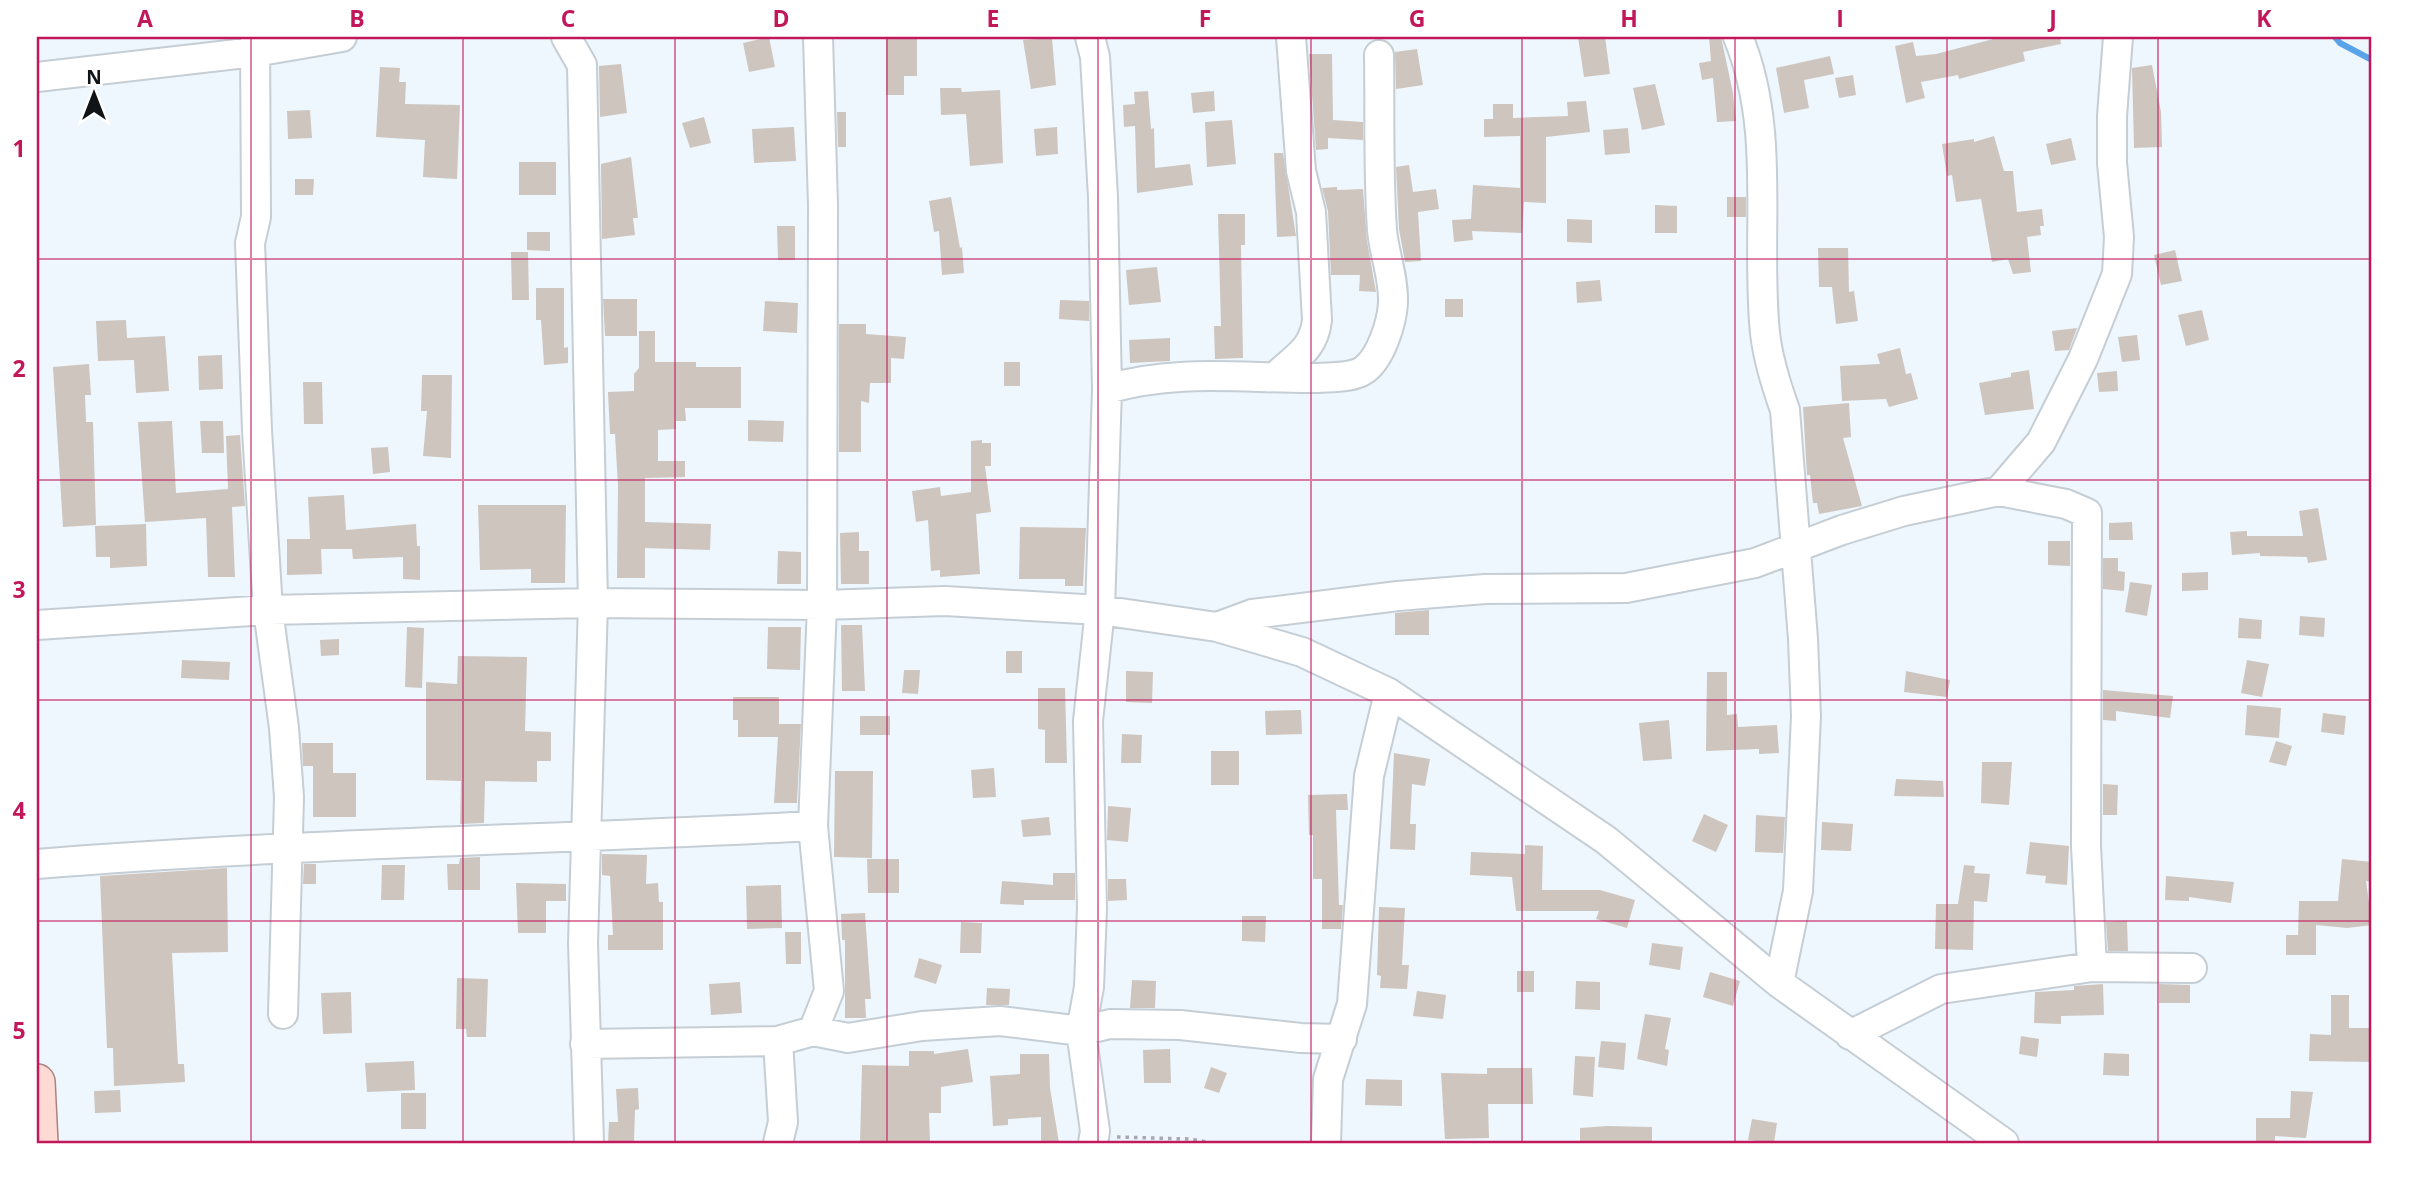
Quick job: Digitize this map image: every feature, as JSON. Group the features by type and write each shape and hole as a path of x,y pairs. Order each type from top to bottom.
{"main road":[{"path":"37,1082 40,1143"}],"street":[{"path":"37,77 255,44 342,37"},
{"path":"566,37 582,65 593,603 585,839 585,1044 589,1143"},
{"path":"813,1031 829,991 813,826 822,605 823,205 818,37"},
{"path":"1090,37 1095,57 1103,197 1107,389 1100,610 1088,721 1092,908 1089,987 1082,1031 1094,1137"},
{"path":"1276,376 1310,346 1315,338 1317,320 1311,212 1301,171 1291,37"},
{"path":"1738,37 1749,62 1760,132 1765,333 1773,376 1785,410 1805,716 1798,891 1779,983"},
{"path":"1999,491 2041,442 2083,359 2117,274 2119,237 2112,163 2112,116 2118,37"},
{"path":"255,44 256,217 250,243 251,289 268,610 289,797 283,1014"},
{"path":"1107,389 1143,378 1348,375 1364,370 1379,352 1393,305 1391,272 1382,232 1379,55"},
{"path":"1217,627 1252,614 1398,596 1485,589 1626,589 1755,563 1904,511 1999,491 2066,504 2087,513 2086,846 2092,967"},
{"path":"37,625 268,610 593,603 822,605 945,601 1100,610 1217,627 1302,652 1389,693 1606,840 1779,983 2004,1143"},
{"path":"1326,1143 1328,1079 1352,1004 1368,776 1389,693"},
{"path":"37,864 154,855 585,839 813,826"},
{"path":"1850,1035 1941,989 2092,967 2192,968"},
{"path":"585,1044 778,1041 813,1031 848,1038 922,1026 1000,1021 1082,1031 1110,1024 1181,1025 1301,1038 1342,1039"},
{"path":"1301,1038 1315,1052 1328,1079"},
{"path":"778,1041 787,1139"}],"path":[{"path":"1094,1137 1190,1139 1213,1143"}],"building":[{"path":"769,37 775,67 749,72 743,43"},
{"path":"886,37 917,37 917,76 904,76 904,95 886,95"},
{"path":"1578,37 1605,37 1610,74 1584,77"},
{"path":"1709,37 1721,37 1736,121 1717,122 1713,78 1702,80 1699,63 1711,61"},
{"path":"2001,37 2060,37 2061,44 2023,52 2025,61 1959,79 1958,75 1921,82 1925,98 1906,103 1895,46 1913,42 1916,56 1936,54"},
{"path":"1052,38 1056,85 1031,89 1023,40"},
{"path":"1417,49 1423,85 1396,89 1395,52"},
{"path":"1309,54 1332,54 1333,120 1363,122 1363,140 1328,138 1328,149 1316,150"},
{"path":"1830,56 1834,74 1804,80 1809,108 1784,113 1776,68"},
{"path":"621,64 627,113 600,117 599,66"},
{"path":"2152,65 2161,112 2162,147 2134,148 2132,68"},
{"path":"380,67 400,68 399,82 406,82 405,104 460,105 457,179 423,177 425,140 376,137"},
{"path":"1853,75 1856,95 1839,98 1835,78"},
{"path":"1655,84 1665,125 1642,130 1633,88"},
{"path":"940,88 961,88 962,92 1000,90 1003,163 970,166 966,114 941,115"},
{"path":"1148,91 1151,129 1154,128 1155,168 1190,164 1193,185 1137,193 1135,126 1124,127 1123,105 1135,104 1134,92"},
{"path":"1214,91 1215,111 1193,113 1191,93"},
{"path":"1586,101 1590,132 1546,137 1546,203 1524,202 1522,233 1472,231 1473,240 1454,242 1452,220 1471,219 1473,185 1520,188 1520,136 1484,137 1484,119 1493,119 1493,104 1513,104 1513,118 1568,116 1567,102"},
{"path":"310,110 312,138 288,139 287,111"},
{"path":"837,112 846,112 846,147 838,147"},
{"path":"704,117 711,143 690,148 682,123"},
{"path":"1232,120 1236,164 1207,167 1205,122"},
{"path":"794,127 796,161 754,163 752,129"},
{"path":"1057,127 1058,154 1036,156 1034,129"},
{"path":"1628,128 1630,153 1605,155 1603,130"},
{"path":"1994,136 2004,171 2013,171 2017,212 2042,209 2044,226 2040,226 2041,235 2027,237 2031,272 2013,274 2008,259 1992,262 1981,199 1956,202 1952,175 1947,176 1942,144 1974,139 1974,142"},
{"path":"2071,138 2076,160 2051,165 2046,144"},
{"path":"1274,153 1283,153 1296,236 1277,237"},
{"path":"631,157 638,218 633,218 635,235 602,239 601,164"},
{"path":"519,162 556,162 556,195 519,195"},
{"path":"1409,165 1413,192 1436,189 1439,209 1418,212 1421,261 1405,262 1399,229 1396,167"},
{"path":"295,179 314,179 313,195 295,195"},
{"path":"1337,187 1337,190 1363,189 1367,241 1376,292 1359,291 1360,275 1331,275 1328,211 1322,188"},
{"path":"951,197 960,248 962,247 964,273 942,275 939,231 934,232 929,201"},
{"path":"1727,197 1746,197 1746,217 1727,217"},
{"path":"1655,205 1677,206 1677,233 1655,233"},
{"path":"1218,214 1245,214 1245,245 1241,245 1243,358 1215,359 1214,326 1221,326"},
{"path":"1567,219 1592,220 1592,243 1567,242"},
{"path":"777,226 795,226 795,260 778,260"},
{"path":"527,232 550,232 550,251 527,250"},
{"path":"1818,248 1848,248 1849,292 1854,291 1858,321 1836,324 1832,287 1819,287"},
{"path":"2175,250 2182,281 2161,285 2154,255"},
{"path":"511,252 528,252 529,300 512,300"},
{"path":"1157,267 1161,302 1129,305 1126,270"},
{"path":"1600,280 1602,301 1577,303 1576,282"},
{"path":"536,288 564,288 564,348 568,347 568,363 544,365 541,320 536,320"},
{"path":"603,299 637,299 637,336 605,336"},
{"path":"1445,299 1463,299 1463,317 1445,317"},
{"path":"1060,300 1089,301 1089,321 1059,319"},
{"path":"765,301 798,303 797,333 763,331"},
{"path":"2202,310 2209,340 2186,346 2178,315"},
{"path":"126,320 127,338 165,336 169,391 136,393 134,360 98,361 96,321"},
{"path":"839,324 866,324 866,334 906,337 904,359 891,358 891,383 870,383 869,403 861,401 861,452 839,452"},
{"path":"2077,328 2069,350 2055,351 2052,331"},
{"path":"639,331 655,331 655,362 696,362 696,367 741,367 741,408 685,408 686,421 676,421 676,429 658,430 658,461 685,461 685,477 645,478 645,522 711,524 710,550 645,548 645,578 617,578 618,486 615,434 610,434 608,392 634,391 634,374 639,368"},
{"path":"2137,335 2140,360 2122,362 2118,337"},
{"path":"1170,338 1170,361 1130,363 1129,340"},
{"path":"1900,348 1906,374 1911,373 1918,399 1889,407 1886,399 1842,401 1840,366 1880,364 1877,354"},
{"path":"222,355 223,389 199,390 198,356"},
{"path":"1004,362 1020,362 1020,386 1004,386"},
{"path":"89,364 91,395 85,395 86,422 93,422 96,525 63,527 53,367"},
{"path":"2029,370 2034,409 1985,415 1979,383 2011,377 2011,373"},
{"path":"2117,371 2118,391 2099,392 2097,373"},
{"path":"422,375 452,375 451,458 423,456 427,411 421,411"},
{"path":"303,382 322,382 323,424 304,424"},
{"path":"1849,403 1851,437 1843,438 1862,506 1819,514 1817,503 1813,503 1810,475 1807,475 1803,407"},
{"path":"748,420 784,421 783,442 748,441"},
{"path":"172,421 176,493 228,489 226,436 240,435 245,506 232,507 235,577 208,577 206,518 145,522 138,422"},
{"path":"200,421 223,421 224,453 202,453"},
{"path":"982,440 982,443 991,443 991,466 985,466 991,512 976,514 980,574 940,577 940,570 931,571 928,520 916,522 912,491 940,487 941,496 971,492 971,441"},
{"path":"388,447 390,472 373,474 371,448"},
{"path":"344,495 346,530 416,524 417,546 420,546 420,580 403,579 403,557 353,559 352,549 321,549 322,574 287,575 287,539 310,539 308,497"},
{"path":"478,505 566,505 565,583 531,583 531,569 480,570"},
{"path":"2318,508 2327,560 2308,563 2307,557 2260,556 2260,553 2232,555 2230,532 2247,531 2247,536 2303,536 2299,511"},
{"path":"2132,522 2133,540 2109,540 2109,523"},
{"path":"146,524 147,566 110,568 110,557 96,557 95,526"},
{"path":"1020,527 1086,528 1083,586 1065,586 1065,579 1019,579"},
{"path":"859,532 859,551 869,551 869,584 841,584 840,533"},
{"path":"2048,541 2070,541 2070,566 2048,565"},
{"path":"778,551 801,552 801,584 777,584"},
{"path":"2103,558 2118,558 2118,571 2125,572 2124,591 2103,589"},
{"path":"2208,572 2208,590 2182,591 2182,573"},
{"path":"2130,582 2152,585 2147,616 2125,612"},
{"path":"1429,610 1429,635 1395,635 1395,613"},
{"path":"2300,616 2325,618 2324,637 2299,635"},
{"path":"2239,618 2262,620 2261,639 2238,638"},
{"path":"841,625 862,625 865,691 842,691"},
{"path":"407,627 424,628 422,688 405,687"},
{"path":"768,627 801,627 800,670 767,669"},
{"path":"339,639 339,655 321,656 320,640"},
{"path":"1006,651 1022,651 1022,673 1006,673"},
{"path":"458,656 527,657 525,731 551,732 551,761 537,761 537,782 485,781 484,823 460,824 461,781 426,780 426,682 457,684"},
{"path":"182,660 230,662 229,680 181,678"},
{"path":"2247,660 2269,664 2262,697 2241,693"},
{"path":"904,670 920,670 918,694 902,693"},
{"path":"1126,671 1153,672 1152,703 1126,702"},
{"path":"1906,671 1950,680 1947,697 1904,692"},
{"path":"1707,672 1727,672 1727,715 1737,714 1738,727 1777,725 1779,753 1759,754 1759,749 1706,751"},
{"path":"1038,688 1065,688 1067,763 1045,763 1045,730 1038,729"},
{"path":"2103,690 2173,696 2170,718 2116,711 2116,721 2103,720"},
{"path":"733,697 779,697 779,724 801,724 797,803 774,803 778,737 738,737 738,720 733,720"},
{"path":"2247,705 2281,708 2279,738 2245,735"},
{"path":"1301,710 1302,734 1266,735 1265,711"},
{"path":"2323,713 2346,716 2344,735 2321,732"},
{"path":"860,716 890,716 890,735 860,735"},
{"path":"1669,720 1672,759 1643,761 1639,723"},
{"path":"1122,734 1142,735 1141,763 1121,763"},
{"path":"2276,741 2292,746 2286,766 2269,762"},
{"path":"302,743 333,743 333,773 356,773 356,817 313,817 313,766 303,766"},
{"path":"1211,751 1239,751 1239,785 1211,785"},
{"path":"1394,753 1430,759 1425,786 1412,784 1410,824 1416,824 1415,850 1390,849"},
{"path":"1982,762 2012,762 2009,805 1981,803"},
{"path":"994,768 996,797 973,798 971,770"},
{"path":"835,771 873,771 872,858 834,857"},
{"path":"1896,779 1943,781 1944,797 1894,796"},
{"path":"2103,784 2118,785 2117,815 2103,815"},
{"path":"1347,794 1348,810 1336,810 1339,905 1343,905 1341,929 1322,929 1322,879 1313,879 1313,835 1309,835 1308,795"},
{"path":"1108,806 1131,808 1128,842 1107,840"},
{"path":"1704,814 1728,825 1716,852 1692,841"},
{"path":"1756,815 1785,817 1783,853 1755,852"},
{"path":"1049,817 1051,835 1023,837 1021,820"},
{"path":"1822,822 1853,824 1851,851 1821,850"},
{"path":"2030,842 2069,846 2067,885 2045,883 2046,876 2026,874"},
{"path":"1525,845 1543,846 1542,890 1600,890 1635,900 1627,928 1596,919 1599,911 1516,911 1512,877 1470,875 1471,852 1525,854"},
{"path":"602,854 647,855 646,884 658,883 659,902 663,902 663,950 608,950 608,935 613,935 610,876 602,875"},
{"path":"480,857 480,890 448,890 447,864 459,864 460,858"},
{"path":"867,859 899,859 899,893 868,893"},
{"path":"2342,859 2372,862 2372,882 2366,881 2372,925 2347,928 2316,925 2316,955 2286,955 2286,935 2298,935 2299,901 2338,901"},
{"path":"304,864 316,864 316,884 303,884"},
{"path":"382,865 405,865 404,900 381,900"},
{"path":"1964,865 1975,866 1974,873 1990,874 1987,902 1974,901 1973,950 1935,949 1936,904 1958,904"},
{"path":"227,868 228,952 172,953 178,1064 184,1064 185,1082 114,1086 113,1048 107,1048 100,876"},
{"path":"1053,873 1075,873 1075,900 1024,900 1024,905 1000,904 1002,881 1053,885"},
{"path":"2166,876 2234,882 2231,903 2189,897 2189,901 2165,900"},
{"path":"1108,879 1126,879 1127,900 1108,901"},
{"path":"516,883 566,884 566,901 546,901 546,933 518,933"},
{"path":"781,885 782,928 747,929 746,886"},
{"path":"1379,907 1405,908 1402,965 1409,965 1407,989 1380,988 1381,976 1377,975"},
{"path":"865,913 871,999 865,999 866,1018 845,1018 845,940 842,940 841,914"},
{"path":"1242,916 1266,916 1265,942 1242,941"},
{"path":"2127,921 2128,951 2108,951 2106,922"},
{"path":"961,922 982,923 981,953 960,953"},
{"path":"785,932 801,932 801,964 786,964"},
{"path":"1652,943 1683,947 1680,970 1649,965"},
{"path":"919,958 942,965 936,984 914,977"},
{"path":"1517,971 1534,971 1534,992 1517,992"},
{"path":"1710,972 1740,981 1733,1006 1703,997"},
{"path":"457,978 488,979 486,1037 467,1037 466,1029 456,1029"},
{"path":"1132,980 1156,981 1155,1008 1130,1008"},
{"path":"1576,981 1600,982 1600,1010 1575,1009"},
{"path":"740,982 742,1013 711,1015 709,984"},
{"path":"2103,984 2104,1015 2061,1016 2061,1024 2034,1023 2035,992 2074,990 2074,986"},
{"path":"2159,984 2190,985 2190,1003 2159,1003"},
{"path":"987,988 1010,989 1009,1005 986,1005"},
{"path":"1417,991 1446,995 1443,1019 1413,1016"},
{"path":"351,992 352,1033 323,1034 321,993"},
{"path":"2331,995 2349,995 2349,1028 2372,1028 2372,1062 2309,1061 2310,1034 2331,1035"},
{"path":"1645,1014 1671,1018 1665,1049 1669,1050 1667,1066 1637,1059"},
{"path":"2021,1036 2039,1039 2037,1057 2019,1054"},
{"path":"1601,1041 1626,1043 1624,1070 1598,1067"},
{"path":"968,1049 973,1082 941,1087 941,1113 929,1113 930,1143 860,1143 862,1065 909,1066 909,1051 934,1051 934,1054"},
{"path":"1170,1049 1171,1083 1144,1083 1143,1050"},
{"path":"2104,1053 2129,1054 2129,1076 2103,1075"},
{"path":"1020,1054 1049,1054 1050,1088 1059,1143 1041,1143 1041,1117 1008,1119 1008,1125 993,1126 990,1076 1020,1074"},
{"path":"1575,1056 1595,1057 1593,1097 1573,1095"},
{"path":"414,1061 415,1090 367,1092 365,1063"},
{"path":"1211,1067 1227,1073 1219,1093 1204,1088"},
{"path":"1487,1068 1532,1068 1533,1104 1488,1104 1489,1138 1445,1139 1441,1073 1487,1074"},
{"path":"1366,1079 1402,1080 1402,1106 1365,1105"},
{"path":"638,1088 639,1109 635,1110 634,1143 608,1143 609,1122 618,1122 616,1089"},
{"path":"120,1090 121,1112 95,1113 94,1091"},
{"path":"2291,1091 2313,1092 2306,1138 2275,1136 2275,1143 2256,1143 2256,1118 2290,1118"},
{"path":"401,1093 426,1093 426,1129 401,1129"},
{"path":"1752,1119 1777,1123 1774,1143 1748,1140"},
{"path":"1652,1127 1652,1143 1580,1143 1580,1128"}],"waterway":[{"path":"2335,37 2340,43 2372,60"}]}
